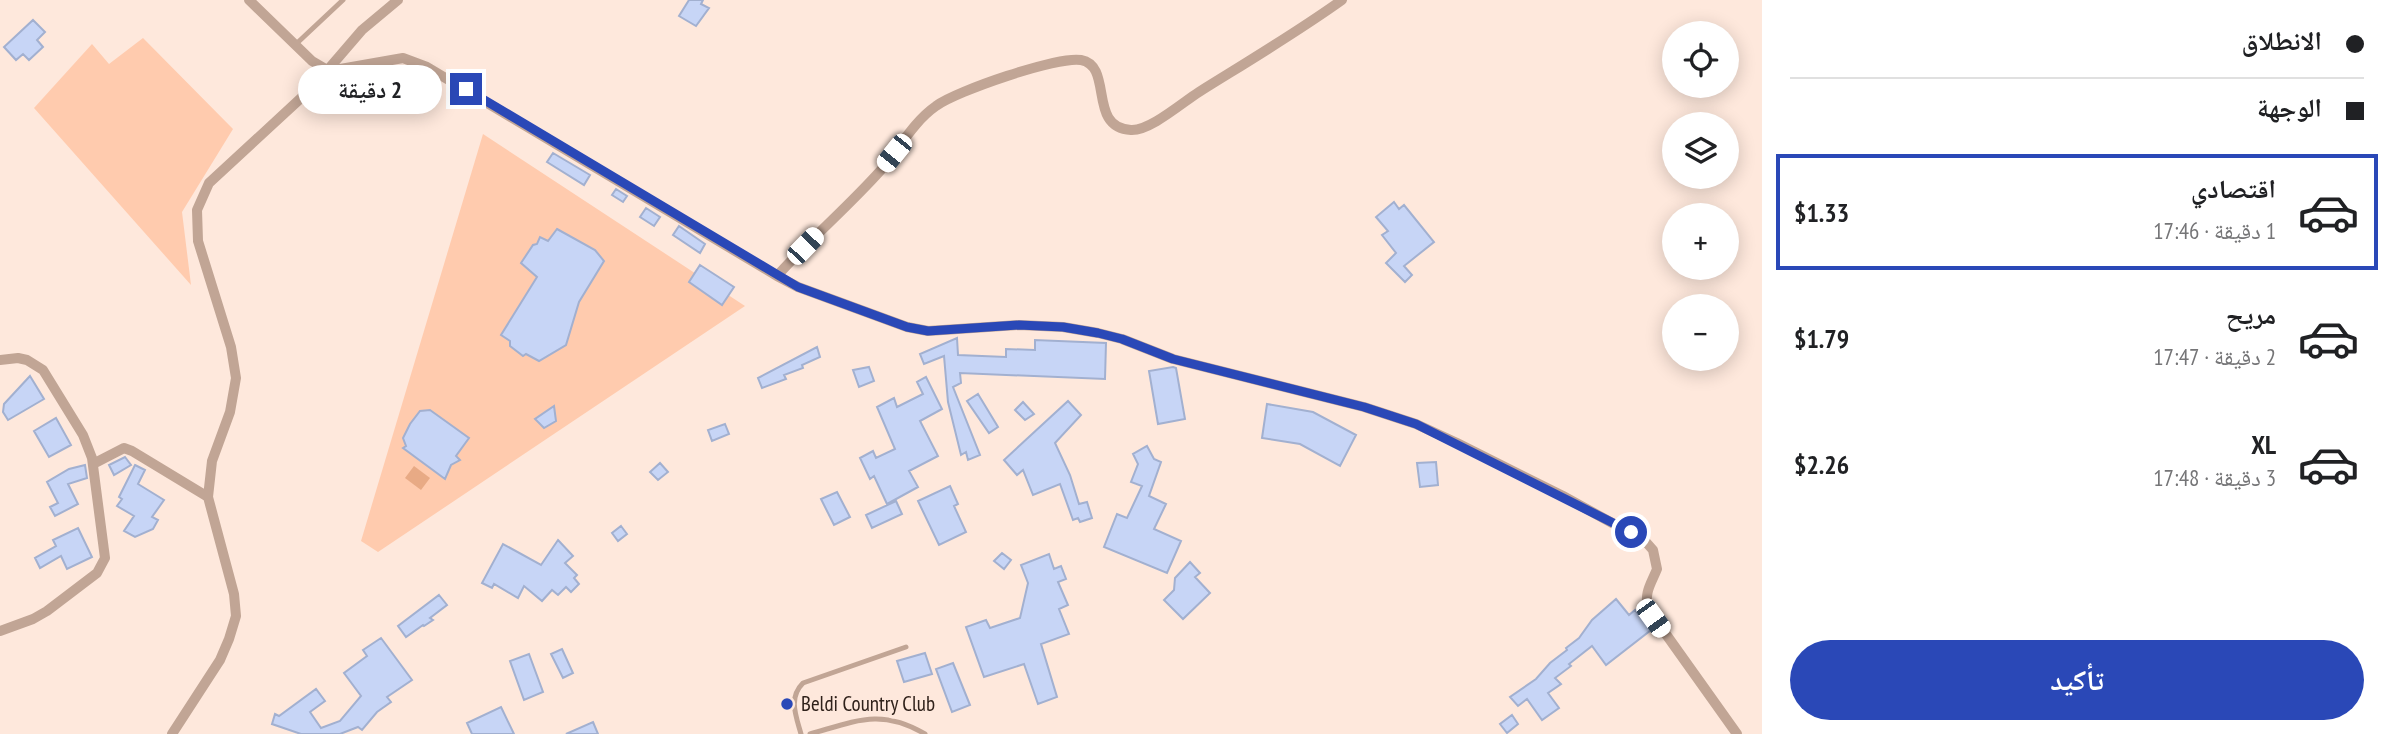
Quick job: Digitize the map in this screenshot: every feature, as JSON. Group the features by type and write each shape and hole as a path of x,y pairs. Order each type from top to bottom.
{"street":[{"path":"249,0 312,61 330,71 403,58 427,66 798,287 907,327 928,331 1019,325 1063,327 1122,339 1173,359 1364,407 1416,424 1563,496 1645,541 1653,550 1657,569 1647,587 1648,609 1737,734"},
{"path":"173,734 220,660 236,616 234,594 208,497 212,460 230,412 236,378 231,347 198,241 197,210 209,183 330,71 362,30 398,0"},
{"path":"777,276 881,170 920,120 935,106 952,97 1032,69 1064,61 1082,60 1093,66 1099,77 1101,100 1107,116 1118,128 1133,131 1159,120 1178,105 1272,48 1342,0"},
{"path":"0,360 27,360 43,370 83,435 93,464 105,547 101,569 40,615 0,631"},
{"path":"93,464 124,448 208,497"}],"lane":[{"path":"295,45 343,0"},
{"path":"801,734 793,699 803,682 906,647"},
{"path":"810,734 860,719 882,718 910,726 925,734"}],"shaded area":[{"path":"143,38 233,129 182,212 191,285 34,108 92,44 109,64"},
{"path":"483,134 745,306 378,552 361,541"},
{"path":"414,466 430,478 421,490 405,478"}],"building":[{"path":"689,0 703,0 701,4 709,8 696,26 679,16"},
{"path":"33,20 45,32 37,40 43,47 29,60 23,54 16,60 4,47"},
{"path":"553,153 590,175 584,185 547,162"},
{"path":"616,189 627,196 623,202 612,195"},
{"path":"1394,202 1399,209 1404,205 1434,242 1404,266 1412,275 1405,282 1386,263 1396,253 1382,235 1388,231 1376,217"},
{"path":"646,208 660,217 654,226 640,217"},
{"path":"679,226 705,244 700,253 673,235"},
{"path":"557,229 595,250 604,261 579,302 566,345 539,361 526,354 523,356 501,335 537,277 521,263 540,237 548,241"},
{"path":"700,265 734,287 722,305 689,282"},
{"path":"957,338 958,355 1006,357 1006,349 1035,350 1035,340 1106,343 1105,379 960,373 961,383 953,387 980,455 968,460 966,452 961,455 948,402 944,356 924,364 920,354"},
{"path":"817,347 820,357 802,365 803,368 784,375 786,379 762,388 758,378"},
{"path":"869,367 874,381 859,387 853,370"},
{"path":"1176,368 1185,419 1158,424 1149,371"},
{"path":"30,376 44,399 8,420 3,412 4,404"},
{"path":"926,377 942,409 920,421 938,456 909,471 918,487 887,504 874,476 870,479 860,458 873,451 876,458 895,449 877,407 894,398 897,407 923,394 917,382"},
{"path":"978,394 998,427 989,433 967,401"},
{"path":"1068,401 1081,415 1055,443 1070,475 1079,504 1087,502 1092,518 1080,522 1078,518 1073,520 1060,484 1033,495 1023,470 1017,475 1004,460"},
{"path":"1023,402 1034,414 1025,420 1015,410"},
{"path":"1267,404 1313,412 1356,435 1340,466 1300,444 1262,438"},
{"path":"554,406 556,421 544,428 535,419"},
{"path":"430,410 469,438 456,456 460,460 451,465 445,479 403,448 406,446 403,438 410,424 420,411"},
{"path":"56,418 71,445 49,457 34,431"},
{"path":"725,424 729,434 712,441 708,430"},
{"path":"1147,446 1154,459 1161,462 1149,496 1166,504 1154,529 1181,541 1167,573 1104,547 1117,514 1127,518 1142,486 1131,482 1138,464 1133,454"},
{"path":"125,457 131,465 114,475 109,465"},
{"path":"1436,462 1438,485 1420,487 1417,463"},
{"path":"660,463 668,472 658,480 650,472"},
{"path":"85,465 87,478 68,484 78,504 55,516 50,507 58,503 47,482 69,469"},
{"path":"135,465 145,470 138,484 164,500 152,517 158,520 153,529 135,537 124,531 134,516 117,506"},
{"path":"950,486 958,504 954,506 966,532 939,545 918,501"},
{"path":"837,492 850,517 834,525 821,499"},
{"path":"896,501 902,514 872,528 866,515"},
{"path":"621,526 627,534 618,541 612,533"},
{"path":"78,528 92,557 67,569 61,556 40,568 35,558 56,546 53,540"},
{"path":"558,540 573,556 565,563 577,575 574,578 579,584 571,592 566,587 558,595 552,590 542,601 524,586 518,598 494,584 492,588 482,583 503,544 541,565"},
{"path":"1002,553 1011,560 1004,569 994,561"},
{"path":"1049,554 1054,569 1061,566 1066,579 1058,582 1068,605 1059,609 1069,634 1041,644 1057,697 1038,704 1024,664 984,677 966,627 986,620 990,628 1020,618 1028,583 1021,565"},
{"path":"1190,562 1200,573 1195,577 1210,593 1183,619 1164,600 1174,590 1175,578"},
{"path":"439,595 447,605 430,618 433,620 406,637 398,626"},
{"path":"1616,599 1629,615 1635,610 1651,630 1606,665 1592,646 1569,664 1571,666 1555,678 1561,684 1548,693 1559,708 1542,720 1527,699 1518,706 1510,697 1536,679 1579,638 1592,620"},
{"path":"381,638 412,680 387,697 391,702 377,712 362,730 358,727 340,734 301,734 272,724 275,714 279,716 316,689 325,701 310,712 321,728 340,721 361,696 344,673 367,656 363,650"},
{"path":"562,649 573,673 563,678 551,654"},
{"path":"925,653 932,674 904,682 897,661"},
{"path":"529,654 543,692 524,700 510,661"},
{"path":"953,663 970,705 952,712 936,669"},
{"path":"501,707 514,734 472,734 467,723"},
{"path":"1512,715 1518,724 1507,733 1500,724"},
{"path":"593,722 598,734 566,734"}],"place":[{"name":"Beldi Country Club","path":"787,704"}],"route":[{"path":"466,89 798,287 907,327 928,331 1019,325 1063,327 1098,333 1122,339 1173,359 1364,407 1416,424 1457,443 1631,532"}]}
